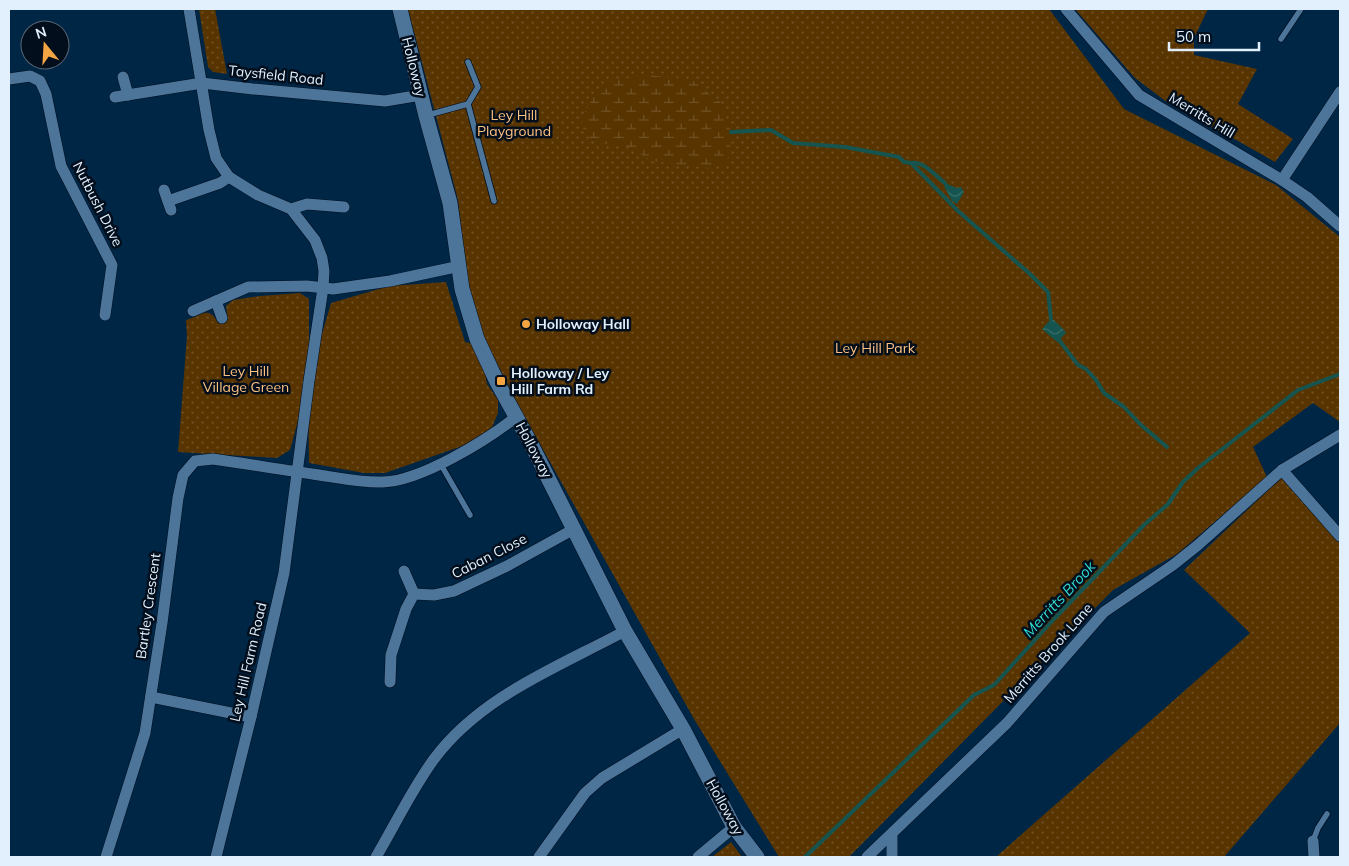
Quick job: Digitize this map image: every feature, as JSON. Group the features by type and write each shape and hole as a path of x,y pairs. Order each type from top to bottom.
{"street":[{"path":"189,9 209,130 216,158 229,178 258,195 291,209 307,204 344,207"},
{"name":"Holloway","path":"400,9 426,116 450,203 462,289 477,339 497,382 625,631 683,729 734,827 757,857"},
{"name":"Merritts Hill","path":"1066,9 1140,95 1282,180 1307,197 1340,226"},
{"name":"Nutbush Drive","path":"9,79 30,76 40,81 46,94 61,166 112,265 105,315"},
{"path":"123,77 128,94"},
{"name":"Taysfield Road","path":"115,97 202,83 385,101 421,95"},
{"path":"1282,180 1340,92"},
{"path":"168,200 220,183 229,178"},
{"name":"Ley Hill Farm Road","path":"216,857 284,573 323,288 322,258 319,249 315,240 291,209"},
{"path":"193,311 248,287 278,286 333,289 390,281 460,266"},
{"path":"216,301 222,318"},
{"name":"Bartley Crescent","path":"106,857 145,733 162,624 178,498 183,475 196,461 213,459 356,481 385,482 411,476 440,463 498,432 516,417"},
{"name":"Merritts Brook Lane","path":"867,857 1007,723 1104,612 1173,565 1282,470 1340,435"},
{"path":"1282,470 1340,536"},
{"name":"Caban Close","path":"414,594 434,596 454,591 507,566 574,529"},
{"path":"390,682 391,655 406,609 414,594 404,571"},
{"path":"376,857 434,759 457,732 486,708 522,685 625,631"},
{"path":"150,697 251,717"},
{"path":"539,857 585,793 602,778 683,729"},
{"path":"698,857 734,827"},
{"path":"892,834 892,857"},
{"path":"1313,841 1314,857"}],"lane":[{"path":"1281,39 1301,9"},
{"path":"426,116 468,104 478,87 468,62"},
{"path":"468,104 494,201"},
{"path":"440,463 470,515"},
{"path":"1313,841 1326,814"}],"green space":[{"path":"199,9 215,9 227,74 213,72 208,67"},
{"name":"Ley Hill Park","path":"408,9 1049,9 1124,109 1276,185 1340,237 1340,422 1313,403 1253,447 1267,477 1177,554 1113,590 849,857 779,857 694,719 522,412 483,336 467,281 458,200"},
{"path":"1075,9 1208,9 1194,38 1194,55 1257,69 1238,104 1293,139 1275,162 1168,103 1135,78"},
{"path":"649,75 692,80 720,102 731,132 730,153 725,164 708,168 653,161 627,147 600,143 585,135 581,119 595,94 615,80"},
{"name":"Ley Hill Village Green","path":"446,282 465,342 480,345 487,384 498,400 498,413 488,437 385,473 364,473 309,463 308,384 290,450 277,458 178,452 187,336 186,320 207,313 211,314 218,323 228,320 226,306 233,300 300,293 309,299 309,379 331,303 389,286"},
{"path":"1282,477 1340,542 1340,723 1224,857 996,857 1250,633 1184,570"},
{"path":"731,842 742,857 712,857"}],"water":[{"path":"945,183 957,188 961,187 964,192 957,204 952,201 944,186"},
{"path":"1051,319 1066,333 1057,342 1042,329"}],"waterway":[{"path":"731,132 771,130 793,143 845,147 899,157 904,162 911,163 958,211 1048,292 1051,319"},
{"path":"911,163 924,166 945,183"},
{"path":"1059,340 1078,365 1086,369 1096,380 1104,393 1124,407 1141,425 1167,447"},
{"name":"Merritts Brook","path":"805,857 974,695 994,685 1144,525 1168,504 1183,482 1198,468 1298,390 1340,374"}],"place":[{"name":"Holloway Hall","path":"526,324"},
{"name":"Holloway / Ley Hill Farm Rd","path":"501,381"}],"park label":[{"name":"Ley Hill Playground","path":"514,124"}]}
